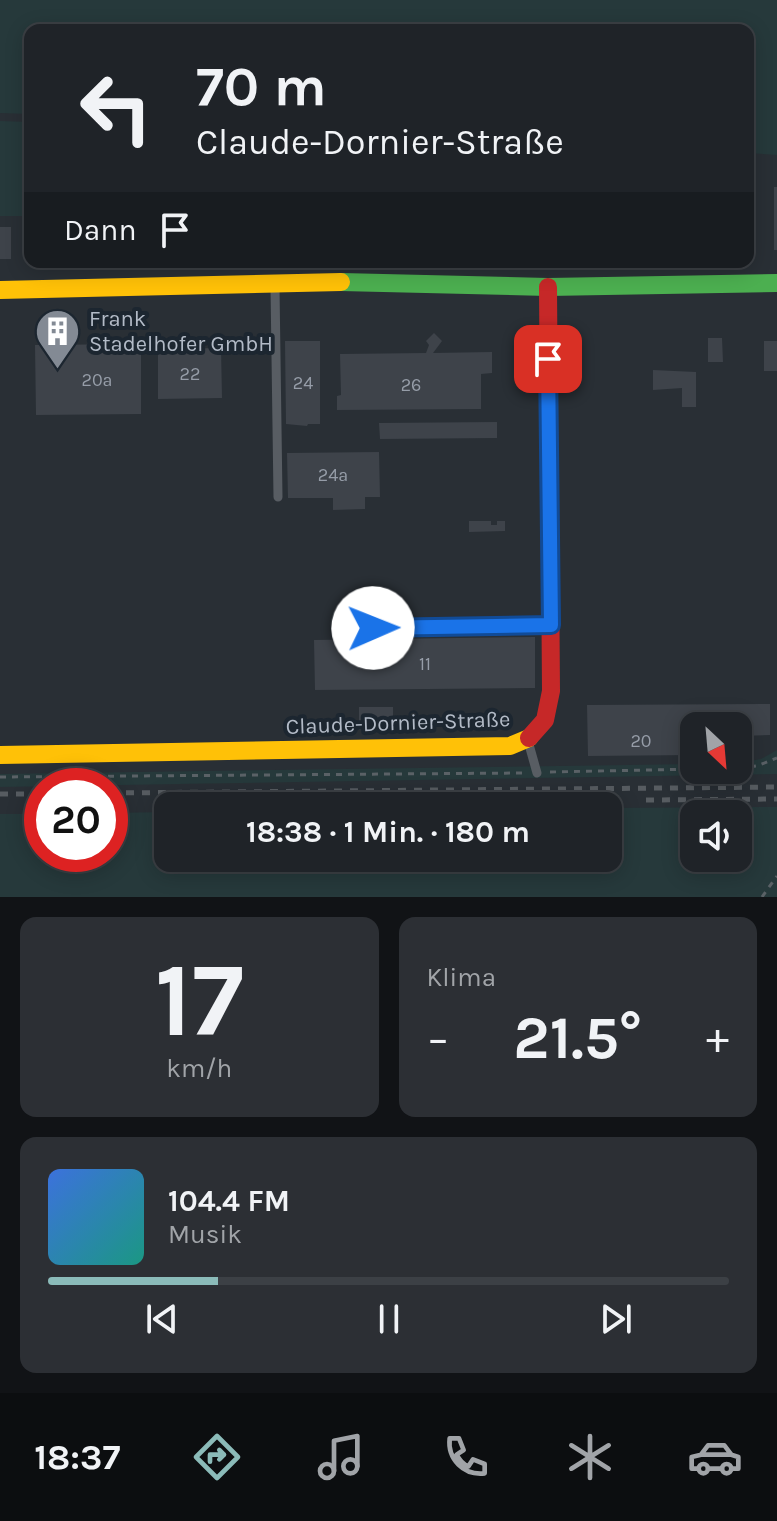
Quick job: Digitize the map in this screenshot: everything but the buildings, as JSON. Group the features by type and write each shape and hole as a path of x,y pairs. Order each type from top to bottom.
{"street":[{"path":"0,290 275,283 548,287 777,283"},
{"name":"Claude-Dornier-Straße","path":"0,755 510,746 528,740 540,729 550,712 548,287"}],"lane":[{"path":"275,283 278,497"},
{"path":"343,628 551,625"},
{"path":"528,740 537,773"}],"path":[{"path":"752,767 777,758"},
{"path":"0,777 680,769"},
{"path":"762,897 777,876"}],"shaded area":[{"path":"0,0 777,0 777,155 754,153 754,24 24,24 24,114 0,113"},
{"path":"0,121 24,122 24,216 0,216"},
{"path":"777,750 777,774 752,774 752,761"},
{"path":"680,764 680,776 128,785 128,772"},
{"path":"0,774 24,774 24,787 0,787"},
{"path":"752,807 777,807 777,897 0,897 0,814 24,814 24,872 128,872 128,813 154,812 154,872 622,872 622,808 680,808 680,872 752,872"}],"railway":[{"path":"128,793 777,787"},
{"path":"0,794 24,794"},
{"path":"646,800 777,799"}],"traffic: fast":[{"path":"341,282 548,287 777,283"}],"traffic: slow":[{"path":"0,290 341,282"},
{"path":"0,755 510,746 529,738"}],"traffic: jam":[{"path":"529,738 545,720 551,691 548,287"}],"place":[{"name":"Frank Stadelhofer GmbH","path":"58,371"}],"route":[{"path":"373,628 551,625 548,359"}]}
